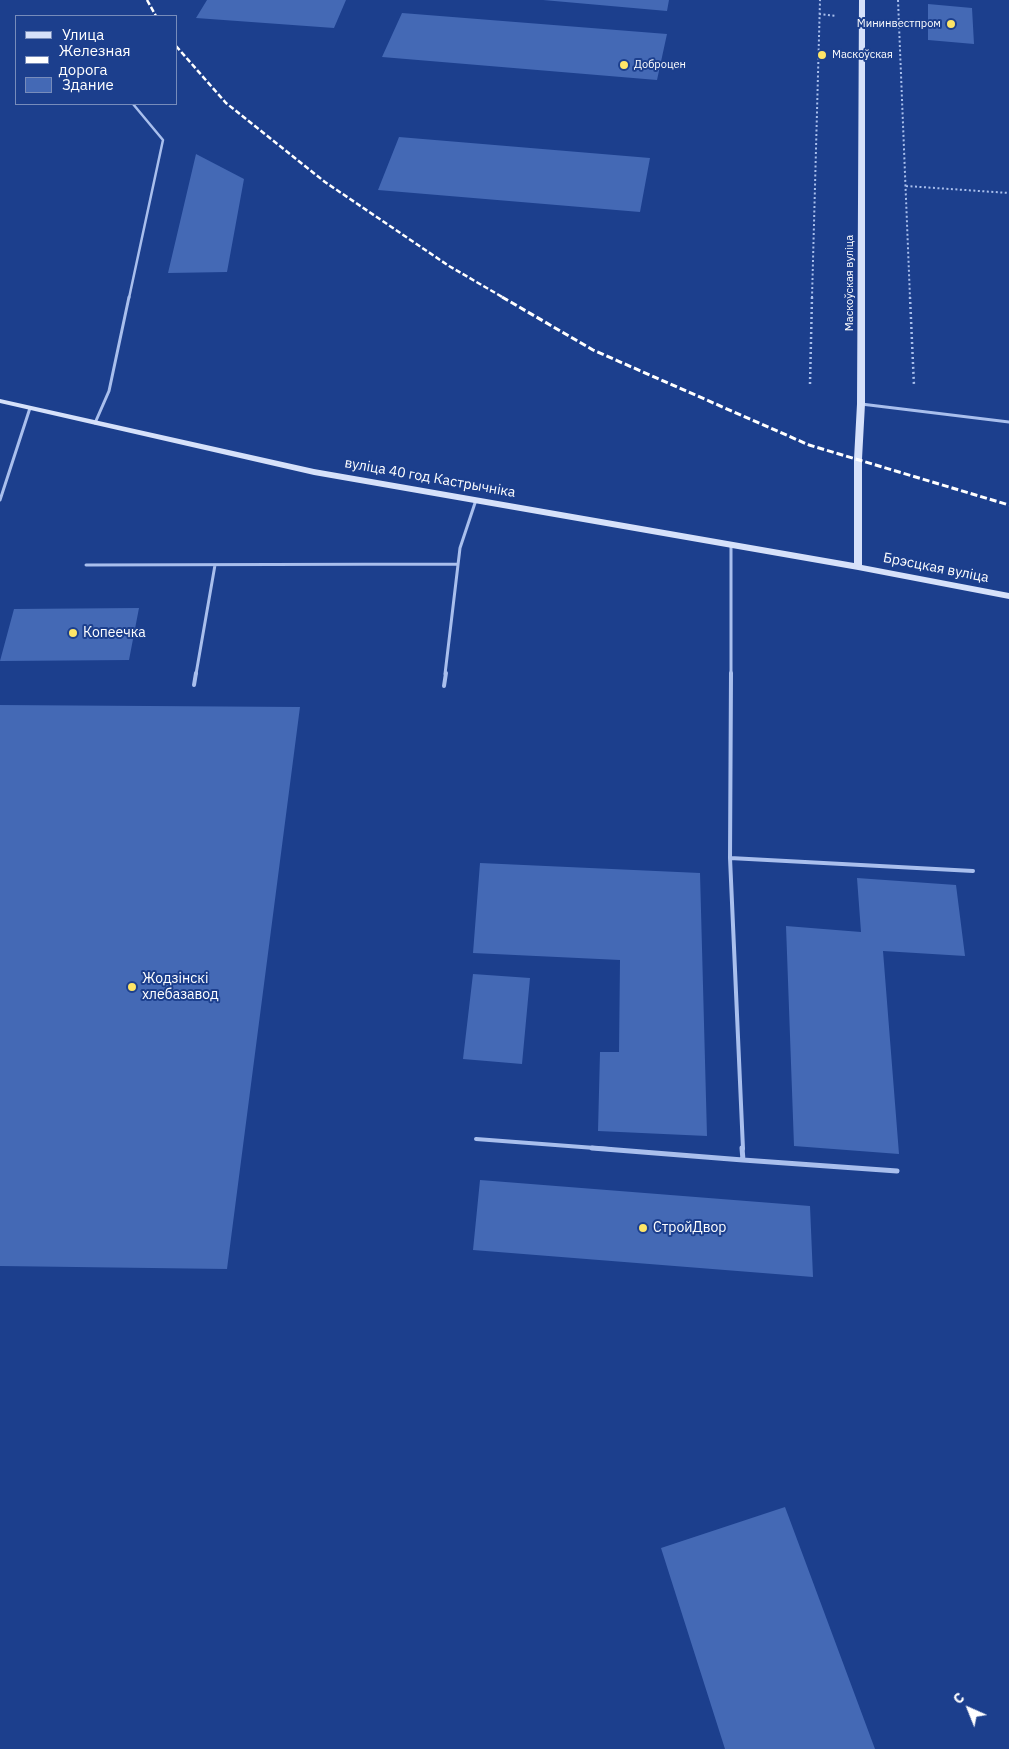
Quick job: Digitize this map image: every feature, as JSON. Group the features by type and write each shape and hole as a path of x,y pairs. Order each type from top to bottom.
{"main road":[{"name":"Маскоўская вуліца","path":"858,567 858,459 861,404 862,0"},
{"name":"вуліца 40 год Кастрычніка","path":"0,401 314,472 858,567"},
{"name":"Брэсцкая вуліца","path":"858,567 1009,596"}],"lane":[{"path":"95,423 109,391 163,140 134,105"},
{"path":"861,404 1009,422"},
{"path":"0,500 30,408"},
{"path":"444,686 460,548 476,500"},
{"path":"731,545 730,858 743,1160"},
{"path":"86,565 458,564"},
{"path":"194,685 215,565"},
{"path":"730,858 972,871"},
{"path":"476,1139 897,1170"}],"path":[{"path":"810,384 820,0"},
{"path":"898,0 914,387"},
{"path":"906,186 1009,193"}],"building":[{"path":"207,0 346,0 334,28 196,18"},
{"path":"543,0 669,0 667,11"},
{"name":"Мининвестпром","path":"928,4 972,8 974,44 928,40"},
{"path":"402,13 667,34 657,80 382,57"},
{"path":"399,137 650,158 640,212 378,190"},
{"path":"196,154 244,179 227,272 168,273"},
{"path":"139,608 129,660 0,661 14,609"},
{"name":"Жодзінскі хлебазавод","path":"0,705 300,707 227,1269 0,1266"},
{"path":"480,863 700,873 707,1136 598,1131 600,1052 619,1052 620,960 473,953"},
{"path":"857,878 956,885 965,956 883,951 899,1154 794,1146 786,926 861,932"},
{"path":"473,974 530,978 522,1064 463,1059"},
{"name":"СтройДвор","path":"480,1180 810,1206 813,1277 473,1250"},
{"path":"785,1507 875,1749 725,1749 661,1548"}],"railway":[{"path":"147,0 155,15"},
{"path":"178,48 226,103 325,182 449,266 504,298"},
{"path":"502,297 593,350 809,445 1009,505"}],"place":[{"name":"Мининвестпром","path":"951,24"},
{"name":"Маскоўская","path":"822,55"},
{"name":"Доброцен","path":"624,65"},
{"name":"Копеечка","path":"73,633"},
{"name":"Жодзінскі хлебазавод","path":"132,987"},
{"name":"СтройДвор","path":"643,1228"}]}
